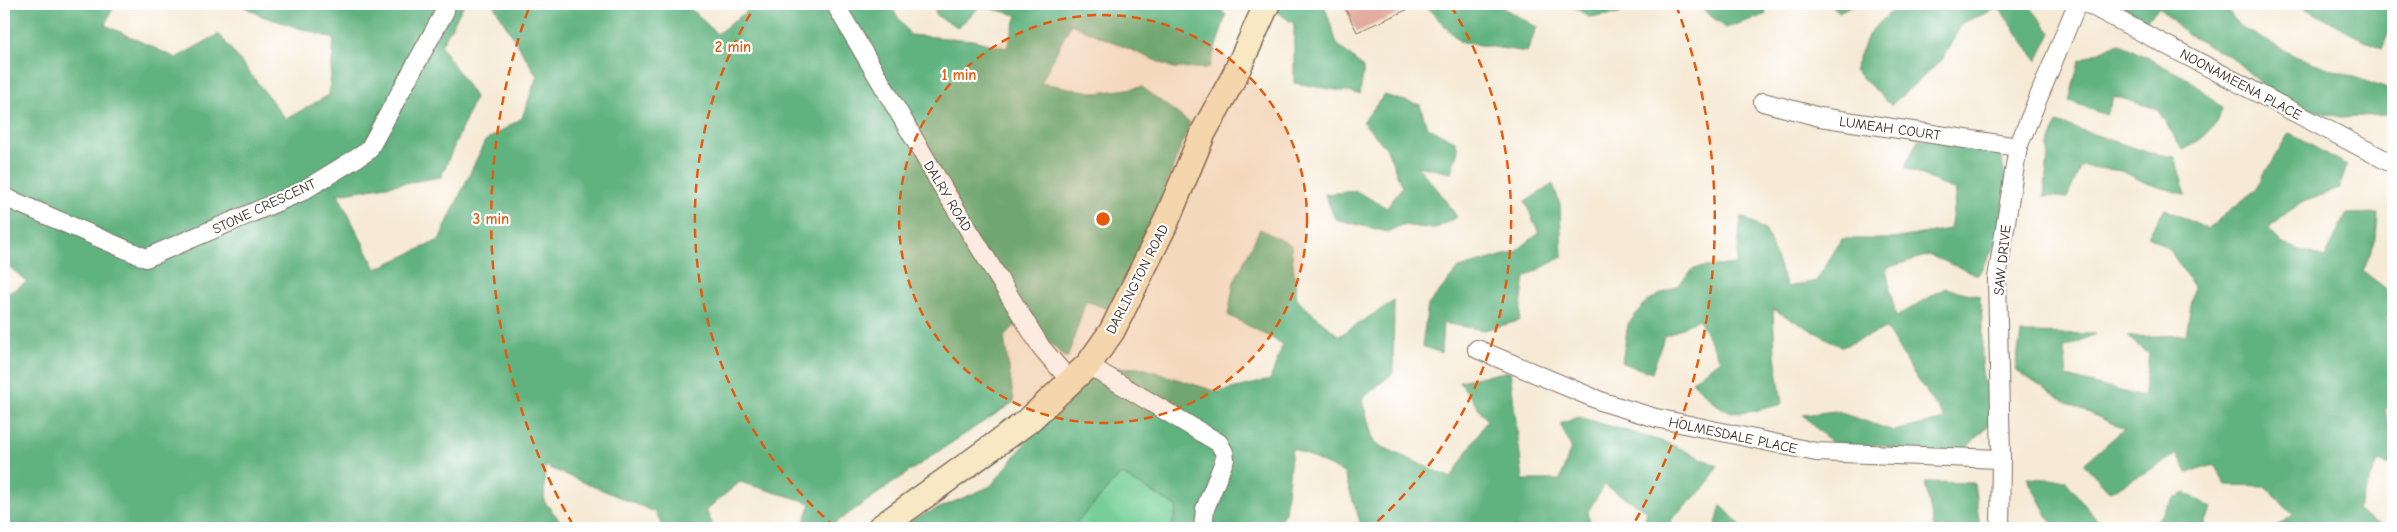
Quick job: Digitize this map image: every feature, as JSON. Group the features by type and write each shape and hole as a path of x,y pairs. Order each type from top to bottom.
{"street":[{"name":"STONE CRESCENT","path":"4,197 146,258 301,192 368,151 445,11 446,4"},
{"name":"DALRY ROAD","path":"835,4 946,193 1041,347 1071,382"},
{"name":"DARLINGTON ROAD","path":"880,528 1028,421 1088,364 1112,331 1161,233 1203,133 1234,77 1267,4"},
{"name":"SAW DRIVE","path":"2000,528 2001,459 1997,278 2018,147 2076,4"},
{"name":"NOONAMEENA PLACE","path":"2088,4 2393,164"},
{"name":"LUMEAH COURT","path":"1764,102 1820,117 2018,147"},
{"name":"HOLMESDALE PLACE","path":"1477,349 1603,402 1656,418 1816,452 2001,459"},
{"path":"1088,364 1219,443 1224,452 1224,459 1205,509 1203,528"}],"green space":[{"path":"4,4 115,4 105,25 176,58 219,34 286,119 329,95 334,39 262,16 239,4 464,4 441,46 475,97 441,177 338,194 376,269 439,240 485,141 522,118 537,76 493,4 686,4 717,34 756,4 889,4 910,35 972,40 1007,48 1017,15 981,6 958,27 937,16 933,4 1215,4 1226,15 1209,68 1173,68 1071,24 1041,83 1098,93 1142,87 1190,123 1162,196 1110,310 1086,301 1067,359 1022,318 1004,337 1014,402 828,528 802,528 811,503 740,482 706,510 714,528 664,528 655,512 545,466 544,501 566,528 20,528 4,521 4,296 27,282 4,262"},
{"path":"1278,4 1324,4 1337,44 1364,68 1360,94 1294,83 1294,24 1276,11"},
{"path":"1424,4 1496,4 1537,27 1527,52 1460,42"},
{"path":"1570,4 1620,4 1619,14 1589,17"},
{"path":"1696,4 1768,4 1765,15 1726,28"},
{"path":"1830,4 1854,4 1839,12"},
{"path":"1894,4 2028,4 2051,33 2037,61 1999,8 1962,23 1942,60 1891,105 1854,70 1869,33 1897,6"},
{"path":"2120,4 2224,4 2239,26 2295,56 2393,91 2393,119 2386,115 2340,117 2284,103 2231,57 2188,35 2159,7 2141,27"},
{"path":"2297,4 2390,4 2393,6 2393,22 2382,49"},
{"path":"2119,43 2190,80 2222,108 2216,122 2208,133 2183,150 2157,109 2114,96 2106,115 2069,101 2079,61"},
{"path":"1384,95 1420,105 1427,127 1455,141 1458,150 1451,173 1417,166 1438,190 1457,217 1435,229 1402,225 1387,232 1335,219 1325,194 1356,191 1387,208 1402,187 1387,149 1363,122"},
{"path":"2057,122 2150,153 2175,157 2186,195 2146,183 2122,171 2081,166 2067,198 2044,196 2049,145"},
{"path":"2289,133 2347,165 2339,189 2300,203 2268,229 2283,244 2325,258 2346,214 2378,213 2376,239 2363,271 2393,294 2393,316 2386,315 2393,325 2393,406 2385,409 2391,443 2393,443 2393,466 2378,461 2357,511 2387,528 2274,528 2293,515 2265,486 2226,485 2214,465 2187,473 2178,454 2110,492 2084,464 2124,429 2064,401 2015,370 2021,333 2096,334 2064,348 2067,377 2143,397 2149,354 2127,337 2186,335 2194,287 2170,250 2148,236 2165,209 2207,229 2254,191"},
{"path":"1918,139 2000,150 2006,183 1998,241 1978,275 1929,255 1886,268 1896,317 1945,288 1979,296 1982,318 1982,377 1997,416 1951,464 1877,444 1846,457 1803,415 1835,411 1894,431 1945,419 1912,371 1886,328 1842,347 1773,309 1775,355 1782,404 1741,413 1724,409 1704,394 1692,381 1720,360 1699,319 1664,337 1652,373 1622,363 1628,324 1647,301 1677,286 1694,268 1737,264 1741,216 1766,231 1787,287 1816,281 1842,239 1893,239 1950,229 1956,191 1905,167"},
{"path":"1553,184 1560,205 1562,257 1525,277 1519,321 1484,330 1443,323 1441,353 1422,346 1428,305 1459,268 1515,252 1539,233 1525,202"},
{"path":"1260,229 1291,245 1297,300 1339,336 1394,301 1393,373 1362,399 1374,443 1451,478 1487,420 1459,381 1510,371 1523,480 1560,480 1571,447 1560,424 1579,417 1668,443 1718,466 1705,487 1672,519 1669,528 1643,528 1647,511 1604,485 1587,513 1592,528 1362,528 1344,473 1292,448 1285,512 1275,528 1171,528 1177,507 1121,474 1072,528 899,528 916,518 991,486 1049,414 1091,367 1142,368 1218,392 1270,380 1283,344 1228,315 1234,282"},
{"path":"1121,474 1178,507 1171,528 1072,528"},
{"path":"2027,478 2065,480 2099,523 2151,528 2054,528"},
{"path":"1925,482 1974,483 1980,528 1934,528"},
{"path":"2186,493 2212,508 2203,528 2151,528 2174,498"},
{"path":"1721,505 1743,528 1715,528"}],"building":[{"path":"1343,4 1420,4 1357,32"}]}
